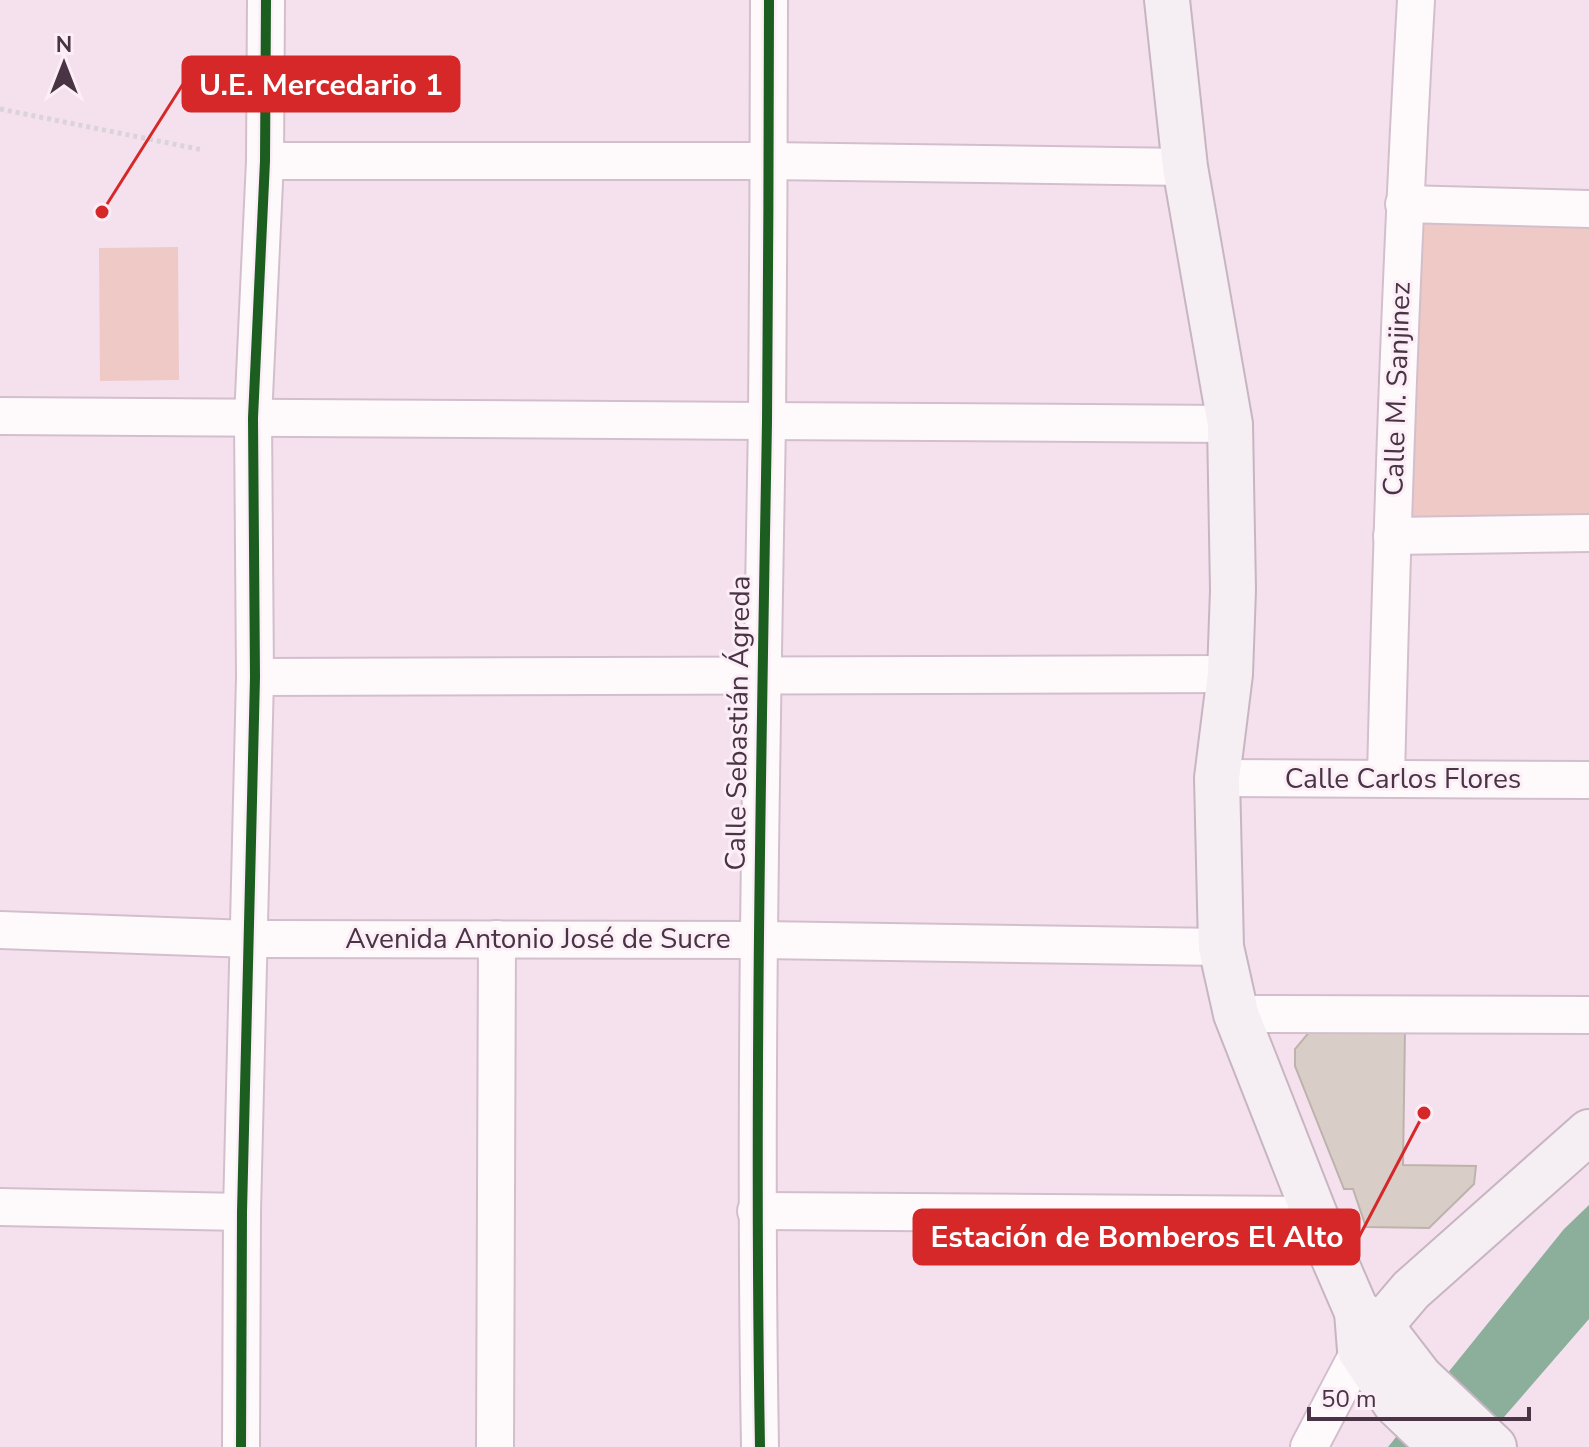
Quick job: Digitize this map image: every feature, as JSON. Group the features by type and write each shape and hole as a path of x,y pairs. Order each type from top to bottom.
{"main road":[{"path":"1167,0 1185,167 1230,424 1233,590 1230,674 1217,778 1221,947 1236,1014 1315,1215 1366,1329 1441,1447"},
{"path":"1366,1329 1589,1132"},
{"path":"1407,1390 1494,1447"}],"street":[{"path":"241,1447 242,1212 255,677 253,418 265,161 266,0"},
{"name":"Calle Sebastián Ágreda","path":"760,1447 756,1211 761,677 767,420 769,0"},
{"name":"Calle M. Sanjinez","path":"1386,778 1404,204 1416,0"},
{"path":"265,161 768,161 1185,167"},
{"path":"1404,204 1589,209"},
{"path":"0,416 1230,424"},
{"path":"1392,536 1589,533"},
{"path":"255,677 1230,674"},
{"name":"Calle Carlos Flores","path":"1217,778 1589,780"},
{"name":"Avenida Antonio José de Sucre","path":"0,930 250,939 759,940 1221,947"},
{"path":"495,1447 497,939"},
{"path":"1236,1014 1589,1015"},
{"path":"0,1207 242,1212"},
{"path":"756,1211 1315,1215"},
{"path":"1309,1447 1366,1329"}],"path":[{"path":"0,109 203,150"}],"shaded area":[{"path":"1425,213 1589,219 1589,527 1418,520 1406,511 1414,223"},
{"path":"178,247 179,380 100,381 99,248"},
{"path":"1589,1205 1589,1319 1478,1447 1388,1447 1564,1229"}],"building":[{"path":"1405,1029 1403,1165 1476,1166 1474,1184 1429,1228 1366,1227 1353,1189 1344,1189 1295,1066 1295,1049 1311,1030"}],"cycle path":[{"path":"241,1447 242,1212 255,677 253,418 265,161 266,0"},
{"path":"760,1447 758,1063 768,369 769,0"}],"place":[{"name":"U.E. Mercedario 1","path":"102,212"},
{"name":"Estación de Bomberos El Alto","path":"1424,1113"}]}
